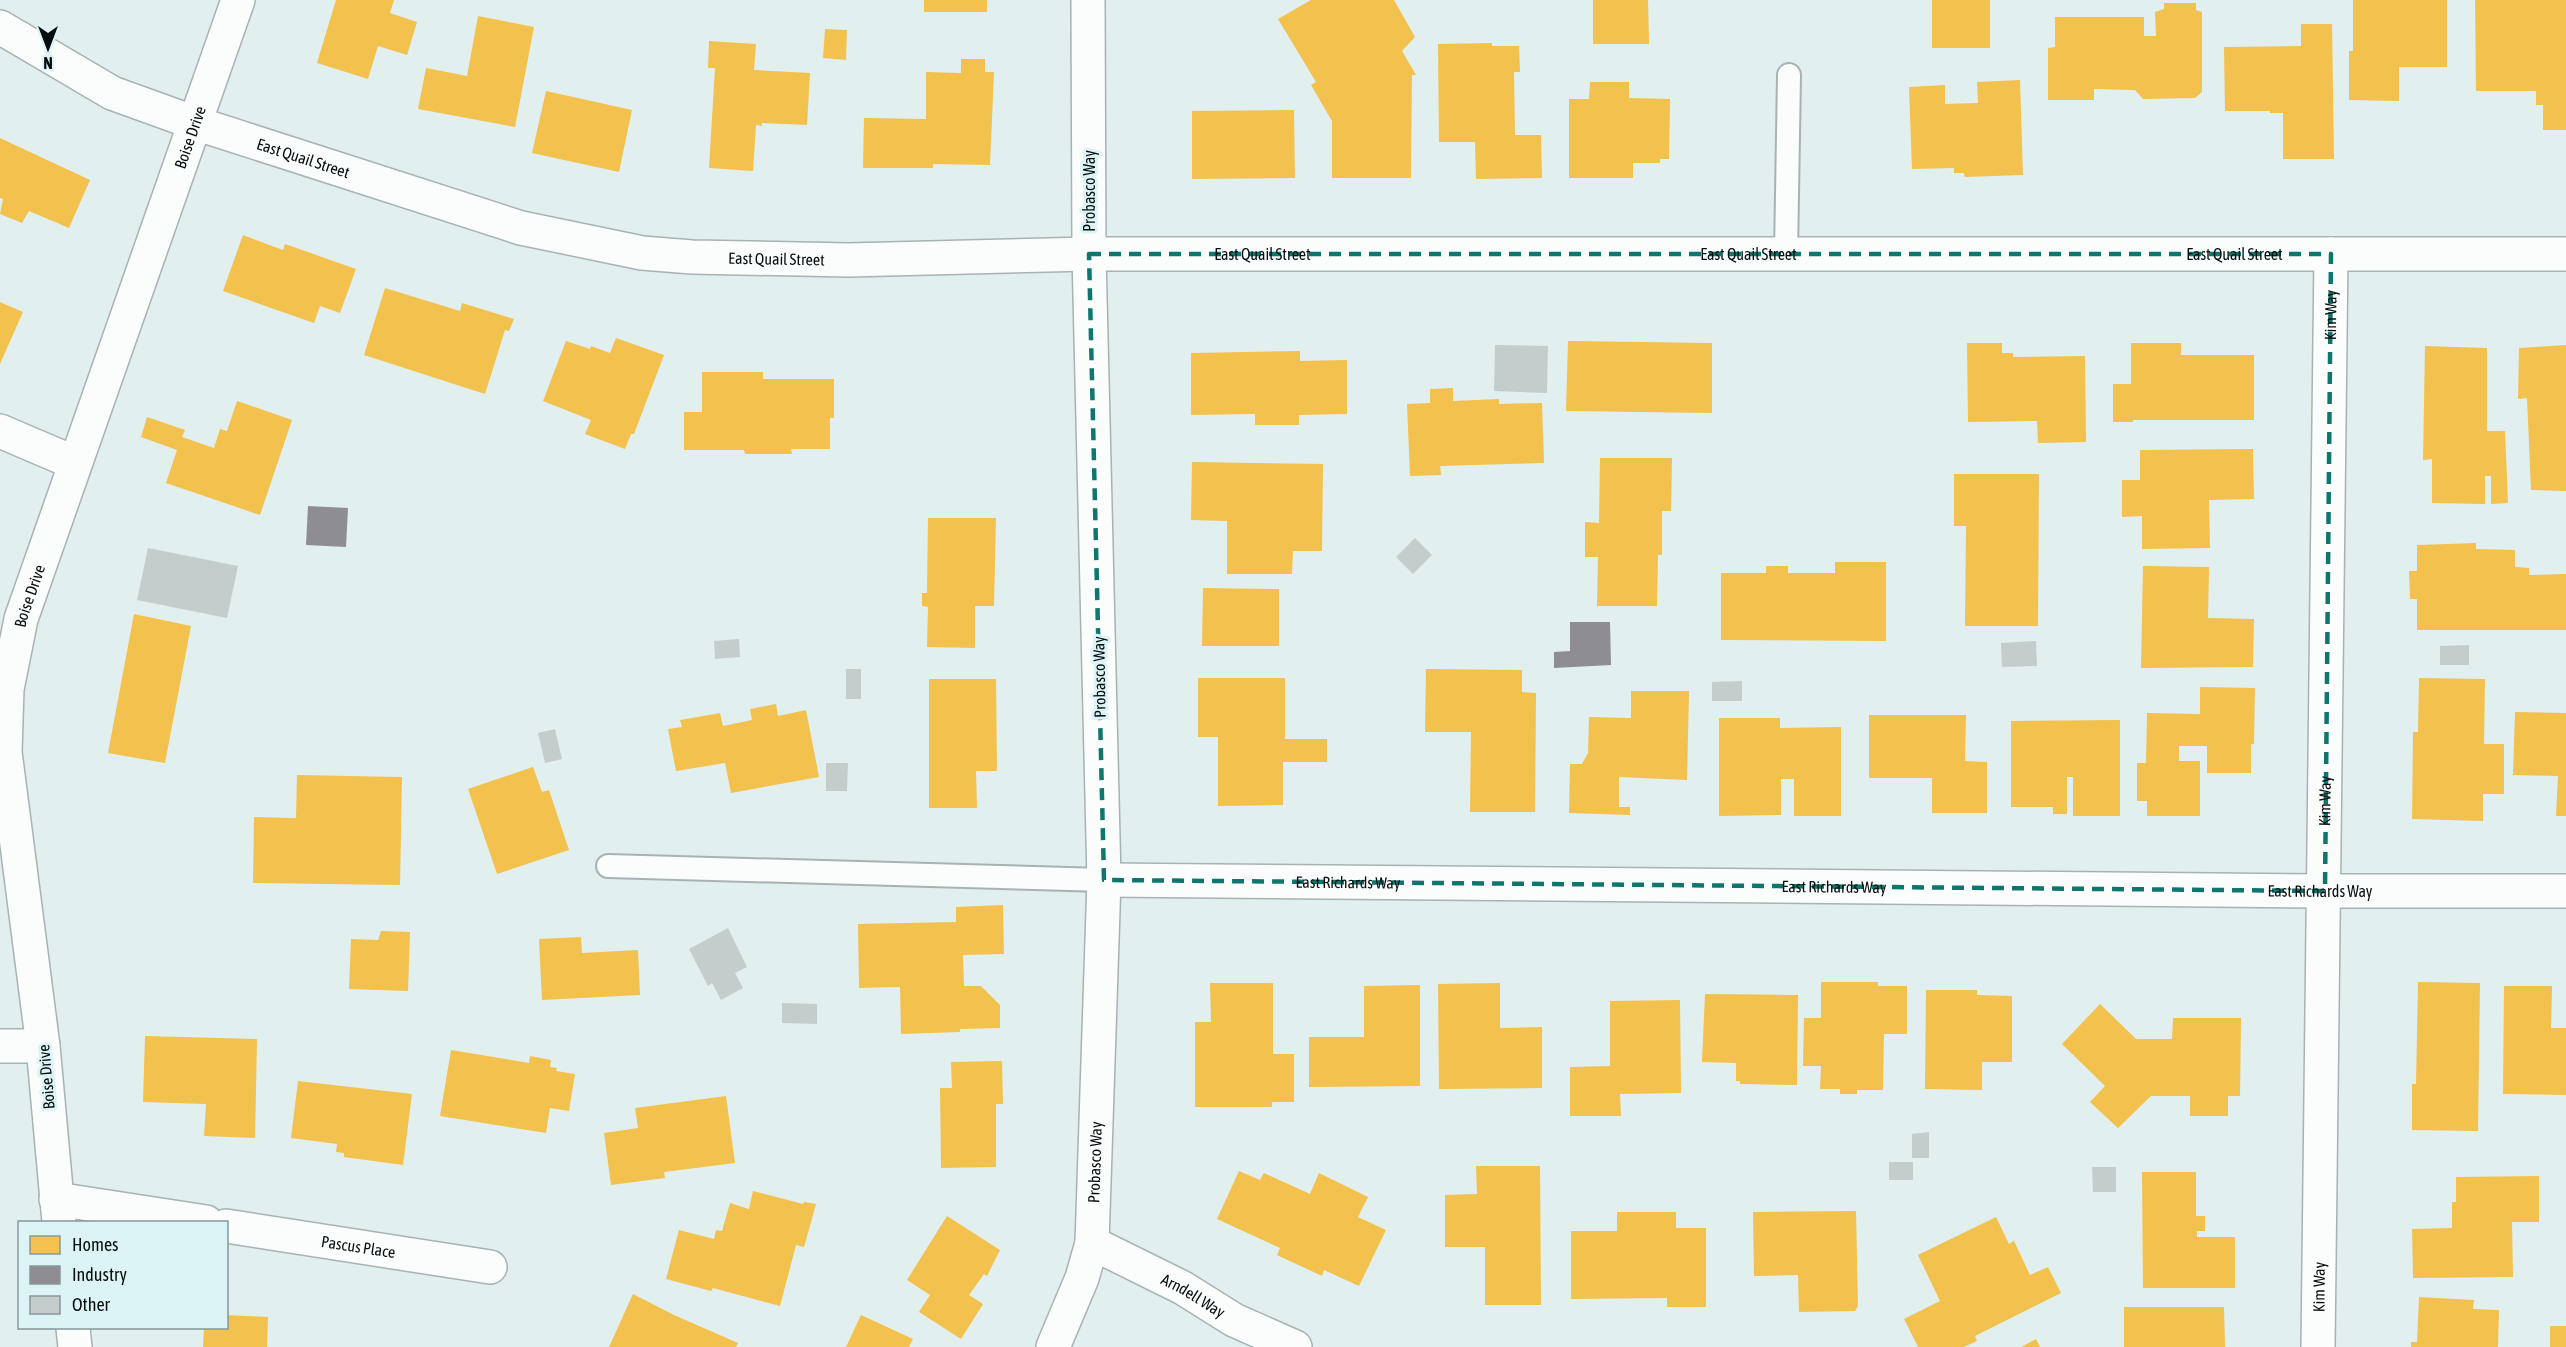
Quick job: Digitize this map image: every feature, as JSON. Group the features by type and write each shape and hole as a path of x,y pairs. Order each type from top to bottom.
{"street":[{"name":"Boise Drive","path":"57,1211 43,1046 5,752 7,688 21,619 238,0"},
{"name":"Probasco Way","path":"1053,1347 1082,1278 1092,1243 1104,880 1089,254 1088,0"},
{"name":"East Quail Street","path":"0,27 112,93 195,123 521,228 642,253 692,257 849,260 1089,254 2566,254"},
{"name":"Kim Way","path":"2318,1347 2331,254"},
{"path":"0,431 75,463"},
{"name":"East Richards Way","path":"1104,880 2325,891 2566,891"},
{"path":"0,1046 43,1046"},
{"path":"57,1211 192,1221"},
{"name":"Pascus Place","path":"228,1226 490,1267"},
{"name":"Arndell Way","path":"1092,1243 1184,1288 1234,1320 1295,1347"},
{"path":"73,1329 75,1347"}],"lane":[{"path":"1786,254 1789,75"},
{"path":"608,866 1104,880"}],"highlighted area":[{"path":"1089,254 2331,254 2325,891 1104,880"}],"building: Homes":[{"path":"336,0 394,0 390,13 417,22 407,55 378,46 368,79 317,63"},
{"path":"924,0 987,0 987,12 924,12"},
{"path":"1311,0 1394,0 1415,37 1402,51 1416,75 1412,75 1411,178 1332,178 1332,121 1311,85 1316,82 1278,19"},
{"path":"1593,0 1648,0 1649,44 1593,44"},
{"path":"1932,0 1990,0 1990,48 1932,48"},
{"path":"2353,0 2447,0 2447,67 2399,67 2399,101 2349,100 2349,51 2353,51"},
{"path":"2475,0 2566,0 2566,130 2543,130 2543,105 2536,105 2536,91 2476,91"},
{"path":"2164,3 2196,3 2196,10 2202,12 2202,92 2195,98 2143,99 2135,90 2094,89 2094,100 2048,100 2048,48 2055,47 2055,17 2144,17 2144,36 2156,36 2155,12 2164,9"},
{"path":"478,16 534,27 515,127 418,109 426,68 467,76"},
{"path":"2301,24 2332,24 2334,159 2283,159 2283,113 2225,111 2224,47 2301,46"},
{"path":"825,29 847,30 846,60 823,58"},
{"path":"709,41 756,44 754,70 810,73 807,125 762,123 762,126 756,125 753,171 709,168 715,68 708,68"},
{"path":"1492,43 1492,46 1519,46 1520,72 1514,72 1515,135 1541,135 1542,178 1476,179 1475,142 1439,142 1438,44"},
{"path":"961,59 985,59 985,72 994,72 990,165 933,164 933,168 863,168 864,118 926,119 926,72 961,73"},
{"path":"2020,80 2023,175 1965,177 1964,173 1954,173 1954,168 1912,169 1909,87 1945,85 1945,104 1978,103 1977,82"},
{"path":"1590,82 1629,82 1629,98 1670,99 1669,159 1660,159 1660,163 1633,163 1633,178 1569,178 1569,99 1589,99"},
{"path":"546,91 632,110 619,172 532,153"},
{"path":"1294,110 1295,178 1192,179 1192,111"},
{"path":"0,138 90,180 69,228 29,211 22,223 0,214 3,199 0,198"},
{"path":"243,235 283,250 285,244 356,269 340,313 320,306 314,323 223,291"},
{"path":"385,288 460,311 462,303 514,319 509,331 505,330 485,394 364,355"},
{"path":"0,302 23,312 0,364"},
{"path":"616,338 664,355 634,434 631,434 625,449 585,434 591,420 543,401 566,341 610,353"},
{"path":"1568,341 1712,343 1712,413 1566,411"},
{"path":"1967,343 2002,343 2002,353 2013,353 2013,357 2085,356 2086,442 2038,443 2037,421 1968,422"},
{"path":"2131,343 2181,343 2181,355 2254,355 2254,420 2113,422 2113,384 2131,384"},
{"path":"2566,345 2566,491 2531,490 2527,398 2518,399 2519,348"},
{"path":"2425,346 2487,348 2487,431 2505,431 2508,503 2491,504 2491,476 2485,476 2485,504 2432,503 2432,459 2423,460"},
{"path":"1300,351 1300,361 1347,360 1347,414 1299,415 1299,425 1255,425 1255,414 1191,415 1191,353"},
{"path":"702,372 763,372 763,379 834,379 834,418 830,418 830,449 791,449 792,454 745,454 744,450 684,450 684,412 702,412"},
{"path":"1453,388 1453,401 1499,399 1499,404 1542,403 1544,463 1440,466 1441,475 1410,476 1407,404 1430,403 1430,389"},
{"path":"237,401 292,420 260,515 166,483 177,450 141,437 147,417 185,430 182,437 214,448 220,429 227,431"},
{"path":"2253,449 2254,499 2209,500 2210,548 2142,549 2142,516 2122,517 2122,480 2140,480 2140,450"},
{"path":"1600,458 1672,458 1671,511 1662,511 1662,555 1658,555 1657,606 1597,606 1598,557 1585,557 1585,522 1599,523"},
{"path":"1192,462 1323,464 1322,551 1293,551 1292,574 1227,574 1227,521 1191,520"},
{"path":"1954,474 2039,474 2038,626 1965,626 1966,526 1954,526"},
{"path":"928,518 996,518 994,606 975,606 975,648 927,647 928,607 922,606 922,593 927,593"},
{"path":"2476,543 2476,549 2515,550 2515,567 2529,568 2529,575 2566,574 2566,630 2417,630 2417,599 2410,599 2409,571 2417,571 2417,545"},
{"path":"1835,562 1886,562 1886,641 1721,640 1721,573 1766,573 1766,566 1788,566 1788,573 1835,573"},
{"path":"2143,566 2209,567 2208,618 2254,619 2253,667 2141,668"},
{"path":"1203,588 1279,589 1279,646 1202,646"},
{"path":"134,614 191,626 165,763 108,753"},
{"path":"1426,669 1522,670 1522,692 1536,693 1535,812 1470,812 1471,732 1425,732"},
{"path":"1198,678 1285,678 1285,739 1327,739 1327,762 1283,762 1283,805 1218,806 1218,737 1198,737"},
{"path":"2419,678 2485,679 2484,744 2504,744 2504,794 2483,794 2483,821 2412,819 2413,732 2418,732"},
{"path":"929,679 996,679 997,771 976,771 977,808 929,808"},
{"path":"2200,687 2255,688 2251,773 2207,773 2207,746 2179,746 2179,761 2200,761 2200,816 2147,816 2147,801 2137,801 2137,763 2146,763 2147,713 2200,714"},
{"path":"1631,691 1689,691 1687,780 1619,777 1619,807 1630,807 1630,815 1569,813 1570,764 1582,764 1588,753 1589,717 1631,718"},
{"path":"776,704 778,716 806,710 819,777 731,793 725,763 676,771 668,729 682,727 680,720 720,713 723,726 752,720 750,709"},
{"path":"2515,712 2566,713 2566,816 2556,816 2558,776 2513,775"},
{"path":"1869,715 1966,715 1965,761 1987,762 1987,813 1932,813 1932,778 1869,778"},
{"path":"1719,718 1780,718 1780,728 1841,727 1841,816 1794,816 1794,779 1781,779 1781,815 1719,816"},
{"path":"2120,720 2120,816 2073,816 2073,777 2067,777 2067,814 2053,814 2053,807 2011,807 2011,721"},
{"path":"533,767 542,792 549,790 569,850 497,874 468,789"},
{"path":"297,775 402,777 400,885 253,883 254,817 296,818"},
{"path":"1003,905 1004,954 963,955 964,986 981,986 1000,1005 1000,1028 901,1034 900,987 859,988 858,924 956,922 956,907"},
{"path":"381,931 410,932 408,991 349,989 351,939 378,940"},
{"path":"581,937 582,953 638,950 640,995 542,1000 539,939"},
{"path":"1821,982 1878,982 1878,986 1907,986 1907,1034 1884,1034 1883,1090 1857,1090 1857,1094 1840,1094 1840,1089 1820,1089 1821,1066 1803,1066 1804,1018 1821,1018"},
{"path":"2418,982 2480,983 2478,1131 2412,1130 2412,1084 2416,1084"},
{"path":"1210,983 1273,983 1273,1054 1294,1054 1294,1102 1272,1102 1272,1107 1195,1107 1195,1022 1211,1022"},
{"path":"1500,983 1500,1028 1542,1027 1542,1088 1439,1089 1438,984"},
{"path":"1420,985 1420,1086 1309,1087 1309,1037 1364,1037 1364,986"},
{"path":"2504,986 2552,986 2551,1028 2566,1028 2566,1095 2503,1094"},
{"path":"1926,990 1977,990 1977,995 2012,996 2012,1062 1982,1062 1982,1090 1925,1089"},
{"path":"1705,994 1798,995 1797,1085 1740,1084 1740,1081 1736,1081 1736,1063 1702,1062"},
{"path":"1680,1000 1681,1093 1620,1094 1621,1116 1570,1116 1570,1067 1610,1066 1610,1001"},
{"path":"2100,1004 2136,1039 2172,1039 2173,1018 2241,1018 2240,1096 2228,1096 2228,1116 2190,1116 2190,1096 2151,1096 2118,1128 2090,1102 2105,1086 2062,1044"},
{"path":"145,1036 257,1039 255,1138 204,1136 206,1104 143,1102"},
{"path":"451,1050 529,1063 530,1056 551,1060 550,1067 557,1068 556,1071 575,1074 569,1111 550,1108 546,1133 440,1116"},
{"path":"1002,1061 1003,1104 996,1104 996,1167 941,1168 940,1088 952,1088 951,1062"},
{"path":"298,1081 412,1094 403,1165 344,1157 344,1153 336,1152 337,1144 291,1138"},
{"path":"726,1096 735,1163 664,1172 665,1178 611,1185 604,1133 638,1128 635,1108"},
{"path":"1476,1166 1540,1166 1541,1305 1485,1305 1485,1247 1445,1247 1445,1195 1477,1194"},
{"path":"1239,1171 1260,1180 1264,1173 1310,1194 1319,1173 1368,1197 1358,1217 1386,1230 1359,1286 1324,1270 1322,1276 1277,1255 1280,1248 1217,1219"},
{"path":"2142,1172 2196,1172 2196,1216 2205,1216 2205,1231 2197,1231 2197,1237 2235,1237 2235,1288 2143,1288"},
{"path":"2539,1176 2539,1222 2512,1222 2513,1277 2413,1278 2412,1229 2452,1228 2452,1202 2456,1202 2456,1177"},
{"path":"753,1191 803,1204 804,1202 816,1204 804,1247 796,1245 780,1306 713,1288 711,1291 666,1279 679,1230 714,1239 716,1230 722,1231 730,1203 749,1209"},
{"path":"1856,1211 1858,1306 1855,1311 1799,1312 1798,1275 1754,1276 1753,1212"},
{"path":"1617,1212 1676,1212 1676,1228 1706,1228 1706,1307 1667,1307 1667,1298 1571,1299 1571,1231 1617,1231"},
{"path":"947,1216 1000,1250 987,1276 984,1274 969,1295 983,1304 961,1339 919,1312 930,1295 907,1280"},
{"path":"1996,1217 2009,1244 2014,1241 2030,1275 2048,1267 2061,1293 1975,1336 1977,1341 1964,1347 1918,1347 1904,1319 1940,1301 1918,1255"},
{"path":"633,1294 738,1343 736,1347 609,1347"},
{"path":"2419,1297 2474,1300 2473,1309 2499,1310 2498,1347 2411,1347 2411,1342 2417,1342"},
{"path":"2124,1307 2224,1307 2225,1347 2124,1347"},
{"path":"228,1315 268,1317 267,1347 203,1347 204,1329 228,1329"},
{"path":"861,1315 913,1339 909,1347 846,1347"},
{"path":"2550,1326 2566,1326 2566,1347 2550,1347"},
{"path":"2036,1339 2040,1347 2021,1347"}],"building: Industry":[{"path":"308,506 348,508 346,547 306,545"},
{"path":"1570,622 1610,622 1611,665 1554,668 1554,652 1570,651"}],"building: Other":[{"path":"1495,345 1548,346 1547,393 1494,391"},
{"path":"1415,538 1432,555 1413,574 1396,557"},
{"path":"148,548 238,566 227,618 137,600"},
{"path":"739,639 740,657 715,659 714,641"},
{"path":"2036,641 2037,666 2002,667 2001,643"},
{"path":"2469,645 2469,665 2440,665 2440,646"},
{"path":"846,669 861,669 861,699 846,699"},
{"path":"1742,681 1742,701 1712,701 1712,682"},
{"path":"555,729 562,759 545,763 538,733"},
{"path":"826,763 848,763 847,791 826,791"},
{"path":"728,928 747,967 735,973 743,988 721,1000 712,983 708,986 689,949"},
{"path":"782,1003 817,1004 817,1024 782,1023"},
{"path":"1929,1132 1929,1158 1912,1158 1912,1134"},
{"path":"1889,1162 1913,1162 1913,1180 1889,1180"},
{"path":"2092,1167 2116,1167 2116,1192 2093,1192"}]}
